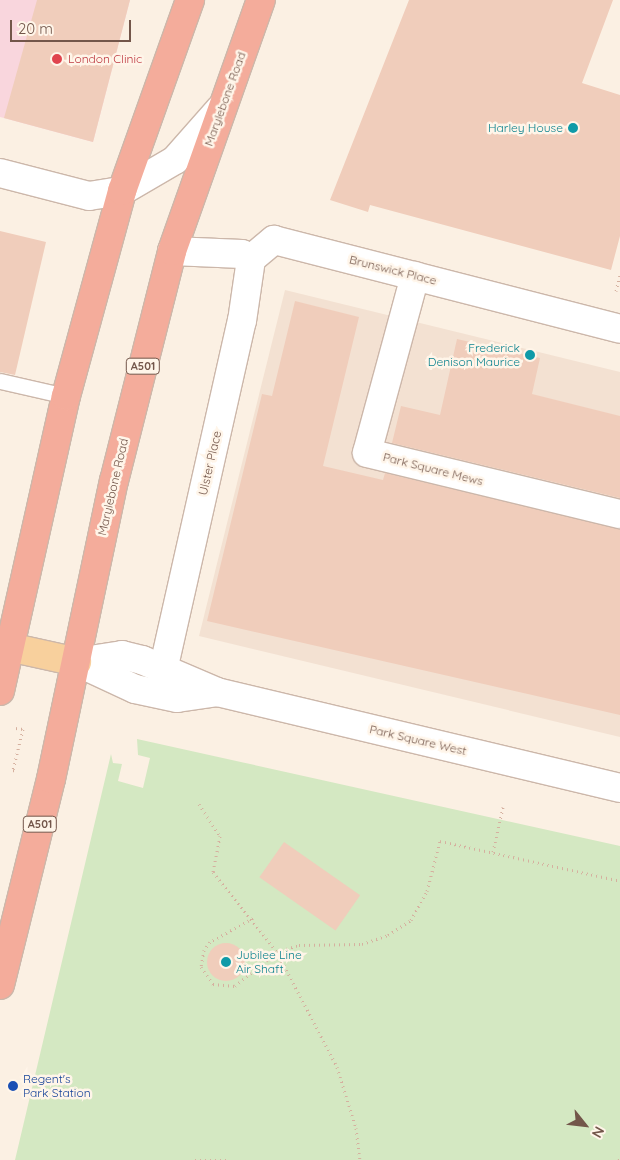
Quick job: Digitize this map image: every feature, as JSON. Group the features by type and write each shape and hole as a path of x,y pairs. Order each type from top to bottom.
{"highway":[{"path":"0,691 4,646 66,396 122,191 190,0"},
{"name":"Marylebone Road","path":"0,985 77,662 114,481 172,251 222,106 262,0"}],"main road":[{"name":"Park Square West","path":"4,646 77,662"}],"street":[{"path":"0,173 89,196 122,191 175,160 222,106"},
{"name":"Brunswick Place","path":"251,259 274,240 620,329"},
{"path":"172,251 242,254 251,259"},
{"name":"Ulster Place","path":"164,666 242,322 251,259"},
{"name":"Park Square Mews","path":"415,276 366,453 620,514"},
{"name":"Park Square West","path":"77,662 122,655 164,666 217,692 620,788"},
{"name":"Park Square West","path":"77,662 135,690 177,698 217,692"}],"lane":[{"path":"0,381 66,396"}],"path":[{"path":"199,804 220,836 212,872 253,918 277,952 337,1067 356,1128 360,1160"},
{"path":"492,852 503,807"},
{"path":"253,918 210,942 201,967 205,978 220,987 235,986 277,952 320,942 362,944 388,935 411,920 427,891 440,841 620,881"},
{"path":"195,1160 226,1160"}],"shaded area":[{"name":"London Clinic","path":"0,0 130,0 93,142 0,117"},
{"path":"285,290 620,372 620,737 199,636"}],"green space":[{"path":"137,739 620,846 620,1160 15,1160 111,754 113,763 122,764 118,781 143,788 150,758 138,755"}],"building":[{"name":"London Clinic","path":"37,0 130,0 93,142 4,118"},
{"name":"Harley House","path":"409,0 613,0 582,83 620,95 620,236 611,270 370,205 368,212 330,200"},
{"path":"0,231 46,242 15,375 0,372"},
{"path":"295,301 359,317 323,466 383,480 385,473 620,529 620,715 207,621 262,394 272,396"},
{"path":"457,339 540,358 532,394 620,416 620,498 392,443 401,406 440,415"},
{"path":"284,842 360,895 336,931 259,877"},
{"name":"Jubilee Line Air Shaft","path":"226,943 239,949 245,962 239,975 226,981 213,975 207,962 213,949"}],"place":[{"name":"London Clinic","path":"57,59"},
{"name":"Harley House","path":"573,128"},
{"name":"Frederick Denison Maurice","path":"530,355"},
{"name":"Jubilee Line Air Shaft","path":"226,962"},
{"name":"Regent's Park Station","path":"13,1086"}]}
